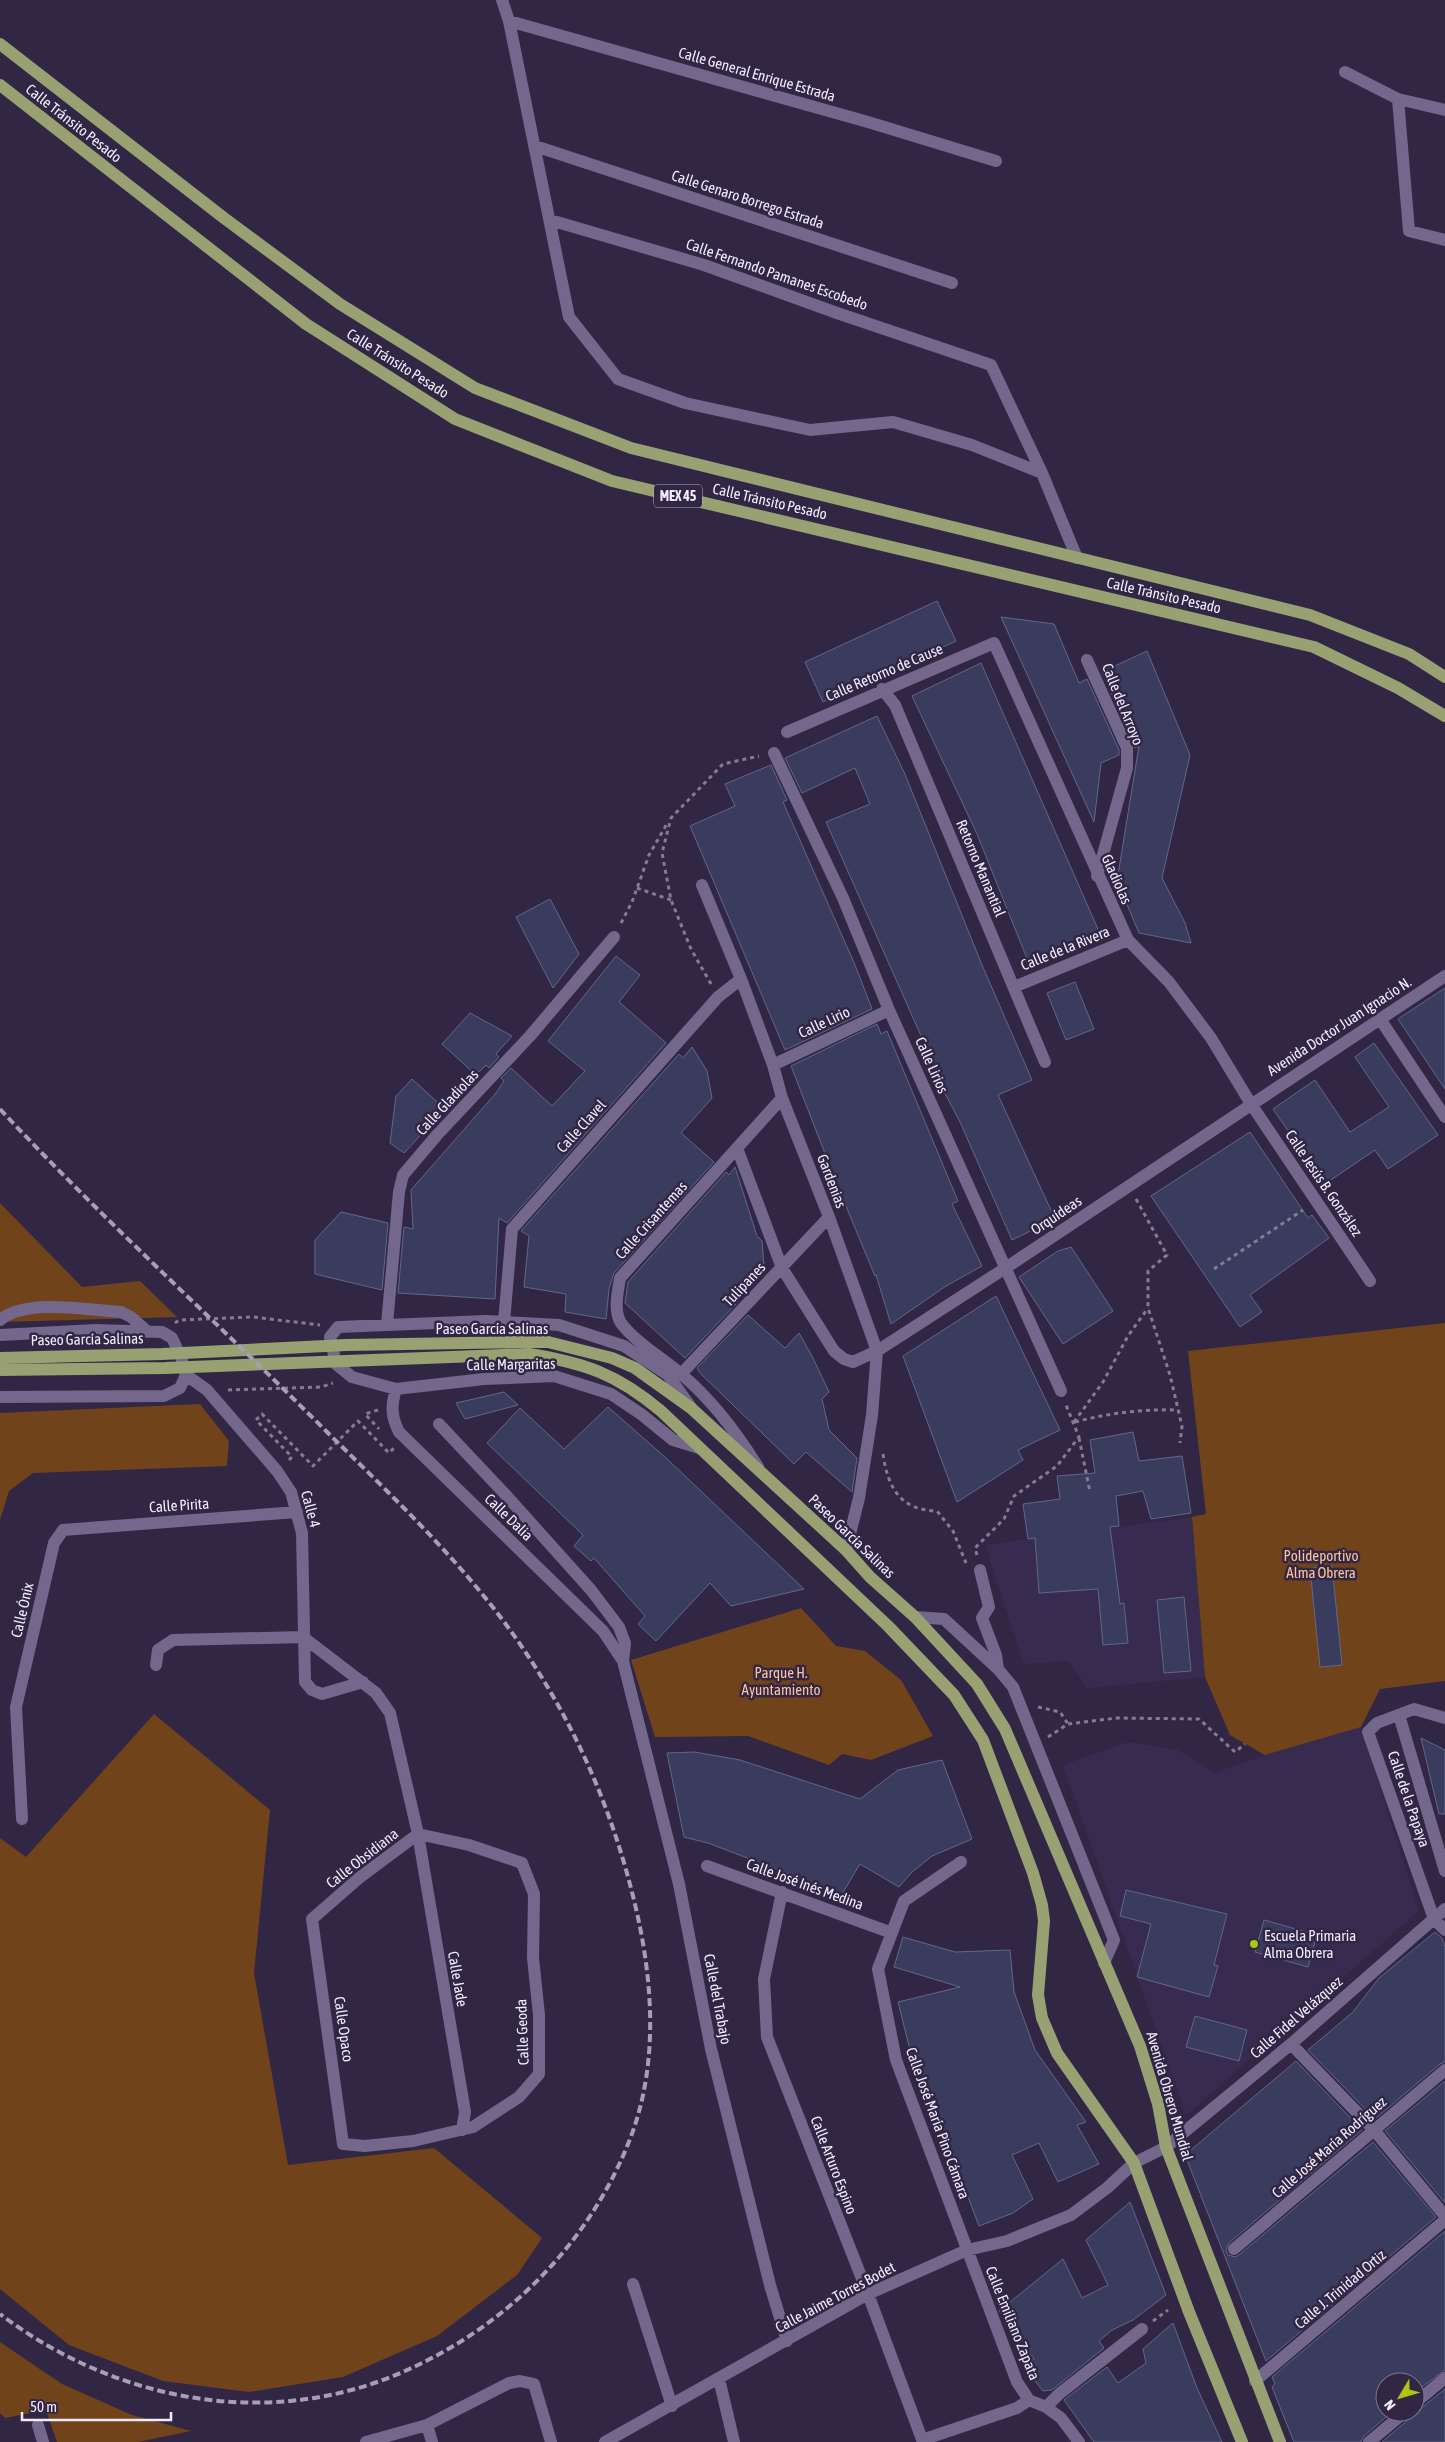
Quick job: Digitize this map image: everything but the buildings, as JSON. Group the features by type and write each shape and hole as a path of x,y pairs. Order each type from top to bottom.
{"main road":[{"name":"Calle Tránsito Pesado","path":"0,44 224,218 340,304 474,388 631,448 1310,615 1409,654 1445,677"},
{"name":"Calle Tránsito Pesado","path":"0,85 306,324 455,418 612,481 1314,647 1398,688 1445,716"},
{"name":"Paseo García Salinas","path":"0,1358 162,1354 346,1345 528,1342 570,1346 612,1358 635,1368 691,1408 846,1550 870,1577 915,1617 977,1684"},
{"name":"Paseo García Salinas","path":"0,1370 165,1368 529,1354 582,1364 608,1374 644,1398 888,1626 954,1695 983,1740 1042,1905 1044,1921 1038,1995 1042,2018 1057,2053 1134,2163"},
{"name":"Avenida Obrero Mundial","path":"977,1684 1005,1729 1140,2046 1158,2104 1166,2147 1280,2442"},
{"path":"1134,2163 1189,2312 1242,2442"}],"street":[{"path":"502,0 509,21 570,317 618,379 685,404 810,430 893,422 972,445 1042,472 1078,558"},
{"name":"Calle General Enrique Estrada","path":"509,21 996,161"},
{"path":"1345,72 1398,99 1445,110"},
{"path":"1398,99 1409,231 1445,240"},
{"name":"Calle Genaro Borrego Estrada","path":"535,146 952,283"},
{"name":"Calle Fernando Pamanes Escobedo","path":"550,220 704,264 837,313 991,365 1042,472"},
{"name":"Calle Retorno de Cause","path":"787,732 882,689 994,643"},
{"name":"Gladiolas","path":"994,643 1128,940 1169,982 1211,1038 1251,1104"},
{"name":"Calle del Arroyo","path":"1087,660 1127,748 1127,768 1098,876"},
{"name":"Retorno Manantial","path":"882,689 895,705 1045,1062"},
{"name":"Calle Lirios","path":"774,753 843,898 889,1010 1004,1269 1061,1391"},
{"name":"Gardenias","path":"702,885 741,979 773,1065 782,1098 829,1217 878,1351 874,1397 859,1498 846,1550"},
{"name":"Calle Gladiolas","path":"388,1324 399,1192 403,1176 437,1135 530,1036 614,937"},
{"name":"Calle de la Rivera","path":"1014,987 1128,940"},
{"name":"Avenida Doctor Juan Ignacio N.","path":"1251,1104 1445,976"},
{"name":"Calle Clavel","path":"504,1322 512,1229 718,997 741,979"},
{"name":"Calle Lirio","path":"773,1065 889,1010"},
{"path":"1380,1019 1445,1117"},
{"name":"Calle Crisantemas","path":"760,1471 735,1433 681,1374 620,1322 616,1303 620,1278 782,1098"},
{"name":"Orquídeas","path":"782,1268 834,1352 844,1359 853,1362 878,1351 1251,1104"},
{"name":"Calle Jesús B. González","path":"1251,1104 1370,1281"},
{"path":"737,1148 782,1268"},
{"name":"Tulipanes","path":"681,1374 829,1217"},
{"path":"0,1320 18,1310 48,1307 120,1312 131,1317 148,1332"},
{"path":"396,1389 352,1377 336,1364 330,1338 338,1327 504,1322 559,1325 624,1346 668,1376 691,1408"},
{"path":"0,1334 96,1330 162,1332 172,1338 181,1357 186,1375 180,1388 164,1396 0,1397"},
{"name":"Calle 4","path":"186,1375 207,1390 277,1471 291,1492 302,1533 305,1682 312,1690 322,1694 363,1682"},
{"name":"Calle Margaritas","path":"396,1389 484,1379 554,1376 611,1394 641,1414 672,1440 699,1448"},
{"name":"Calle Dalia","path":"396,1389 391,1406 392,1417 399,1432 603,1631 623,1661"},
{"path":"439,1424 591,1590 619,1626 625,1643 623,1661"},
{"name":"Calle Pirita","path":"63,1530 297,1512"},
{"name":"Calle Ónix","path":"22,1819 16,1707 54,1543 63,1530"},
{"path":"975,1570 989,1607 982,1618 996,1655 998,1669"},
{"path":"915,1617 944,1619 998,1669 1013,1687 1038,1744 1114,1940 1104,1963"},
{"path":"156,1665 158,1650 173,1640 303,1637"},
{"name":"Calle Jade","path":"303,1637 376,1693 390,1713 418,1834 465,2112 462,2130"},
{"name":"Calle del Trabajo","path":"623,1661 679,1884 711,2049 768,2276 787,2341"},
{"path":"1399,1715 1414,1709 1445,1718"},
{"name":"Calle de la Papaya","path":"1445,1871 1399,1715 1377,1723 1368,1732 1434,1919 1445,1930"},
{"name":"Calle Obsidiana","path":"312,1919 360,1878 418,1834 468,1845 522,1863"},
{"name":"Calle José María Pino Cámara","path":"962,1862 904,1901 878,1969 896,2060 967,2250"},
{"name":"Calle Geoda","path":"343,2144 365,2146 413,2141 474,2127 498,2113 519,2097 539,2074 539,2015 533,1958 534,1894 522,1863"},
{"name":"Calle José Inés Medina","path":"707,1866 892,1933"},
{"name":"Calle Arturo Espino","path":"782,1892 764,1979 767,2037 868,2294 923,2441"},
{"name":"Calle Fidel Velázquez","path":"1134,2163 1166,2147 1291,2044 1445,1909"},
{"name":"Calle Opaco","path":"312,1919 343,2144"},
{"path":"1291,2044 1374,2130 1445,2216"},
{"name":"Calle José María Rodríguez","path":"1234,2249 1445,2070"},
{"name":"Calle Jaime Torres Bodet","path":"605,2442 868,2294 967,2250 1007,2241 1071,2215 1107,2188 1134,2163"},
{"name":"Calle J. Trinidad Ortiz","path":"1255,2381 1445,2220"},
{"name":"Calle Emiliano Zapata","path":"967,2250 1017,2382 1029,2400 1046,2407 1061,2418 1079,2442"},
{"path":"633,2284 672,2406"},
{"path":"1046,2407 1059,2394 1142,2329"},
{"path":"1425,2395 1445,2378"},
{"path":"718,2379 734,2442"},
{"path":"366,2442 427,2425 509,2383 520,2381 534,2384 551,2442"},
{"path":"923,2441 1017,2408 1029,2400"},
{"path":"1369,2442 1393,2422"},
{"path":"38,2425 43,2442"},
{"path":"427,2425 432,2442"}],"path":[{"path":"614,937 637,888 649,856 671,818 723,764 774,753"},
{"path":"671,818 662,853 672,900 691,949 718,997"},
{"path":"637,888 672,900"},
{"path":"1129,1186 1167,1254 1148,1271 1148,1308 1170,1375 1182,1426 1180,1443"},
{"path":"1214,1270 1316,1201"},
{"path":"1073,1422 1103,1382 1128,1336 1148,1308"},
{"path":"162,1332 179,1320 253,1317 338,1327"},
{"path":"207,1390 321,1387 352,1377"},
{"path":"1061,1391 1079,1438 1090,1492"},
{"path":"1073,1422 1109,1413 1147,1409 1178,1410"},
{"path":"292,1457 256,1420 262,1414 313,1466 358,1421 389,1453 396,1446 390,1440"},
{"path":"365,1414 384,1434"},
{"path":"975,1570 975,1548 1004,1519 1014,1496 1056,1466 1079,1438"},
{"path":"882,1447 886,1469 896,1495 919,1510 937,1511 953,1531 975,1570"},
{"path":"1013,1687 1024,1701 1060,1712 1068,1724"},
{"path":"1038,1744 1068,1724 1117,1718 1199,1719 1235,1752 1244,1744"}],"shaded area":[{"path":"1192,1517 1205,1677 1087,1688 1069,1661 1024,1664 985,1545"},
{"name":"Escuela Primaria Alma Obrera","path":"1361,1727 1419,1911 1186,2115 1063,1765 1128,1742 1178,1750 1214,1773 1265,1755"}],"green space":[{"path":"0,1203 82,1287 140,1281 177,1317 0,1322"},
{"name":"Polideportivo Alma Obrera","path":"1445,1323 1445,1681 1380,1689 1361,1727 1265,1755 1230,1735 1205,1677 1192,1517 1206,1514 1188,1351"},
{"path":"200,1404 229,1441 227,1466 33,1473 9,1491 0,1520 0,1413"},
{"name":"Parque H. Ayuntamiento","path":"801,1608 836,1646 865,1651 901,1680 933,1736 871,1760 842,1754 829,1765 748,1736 655,1737 631,1660"},
{"path":"154,1714 270,1810 254,1973 288,2165 434,2148 542,2238 517,2275 437,2336 343,2377 249,2392 163,2381 69,2345 0,2289 0,1838 26,1857"},
{"path":"0,2342 62,2384 132,2415 191,2431 138,2442 57,2442 46,2410 5,2418 0,2413"}],"railway":[{"path":"0,1109 80,1192 414,1518 476,1586 520,1644 564,1716 600,1792 627,1872 637,1913 643,1942 650,2000 649,2059 638,2116 628,2144 611,2181 590,2216 566,2249 539,2279 509,2307 442,2353 405,2371 354,2389 301,2400 248,2403 195,2398 144,2387 93,2368 45,2344 0,2314"}],"place":[{"name":"Escuela Primaria Alma Obrera","path":"1254,1944"}]}
